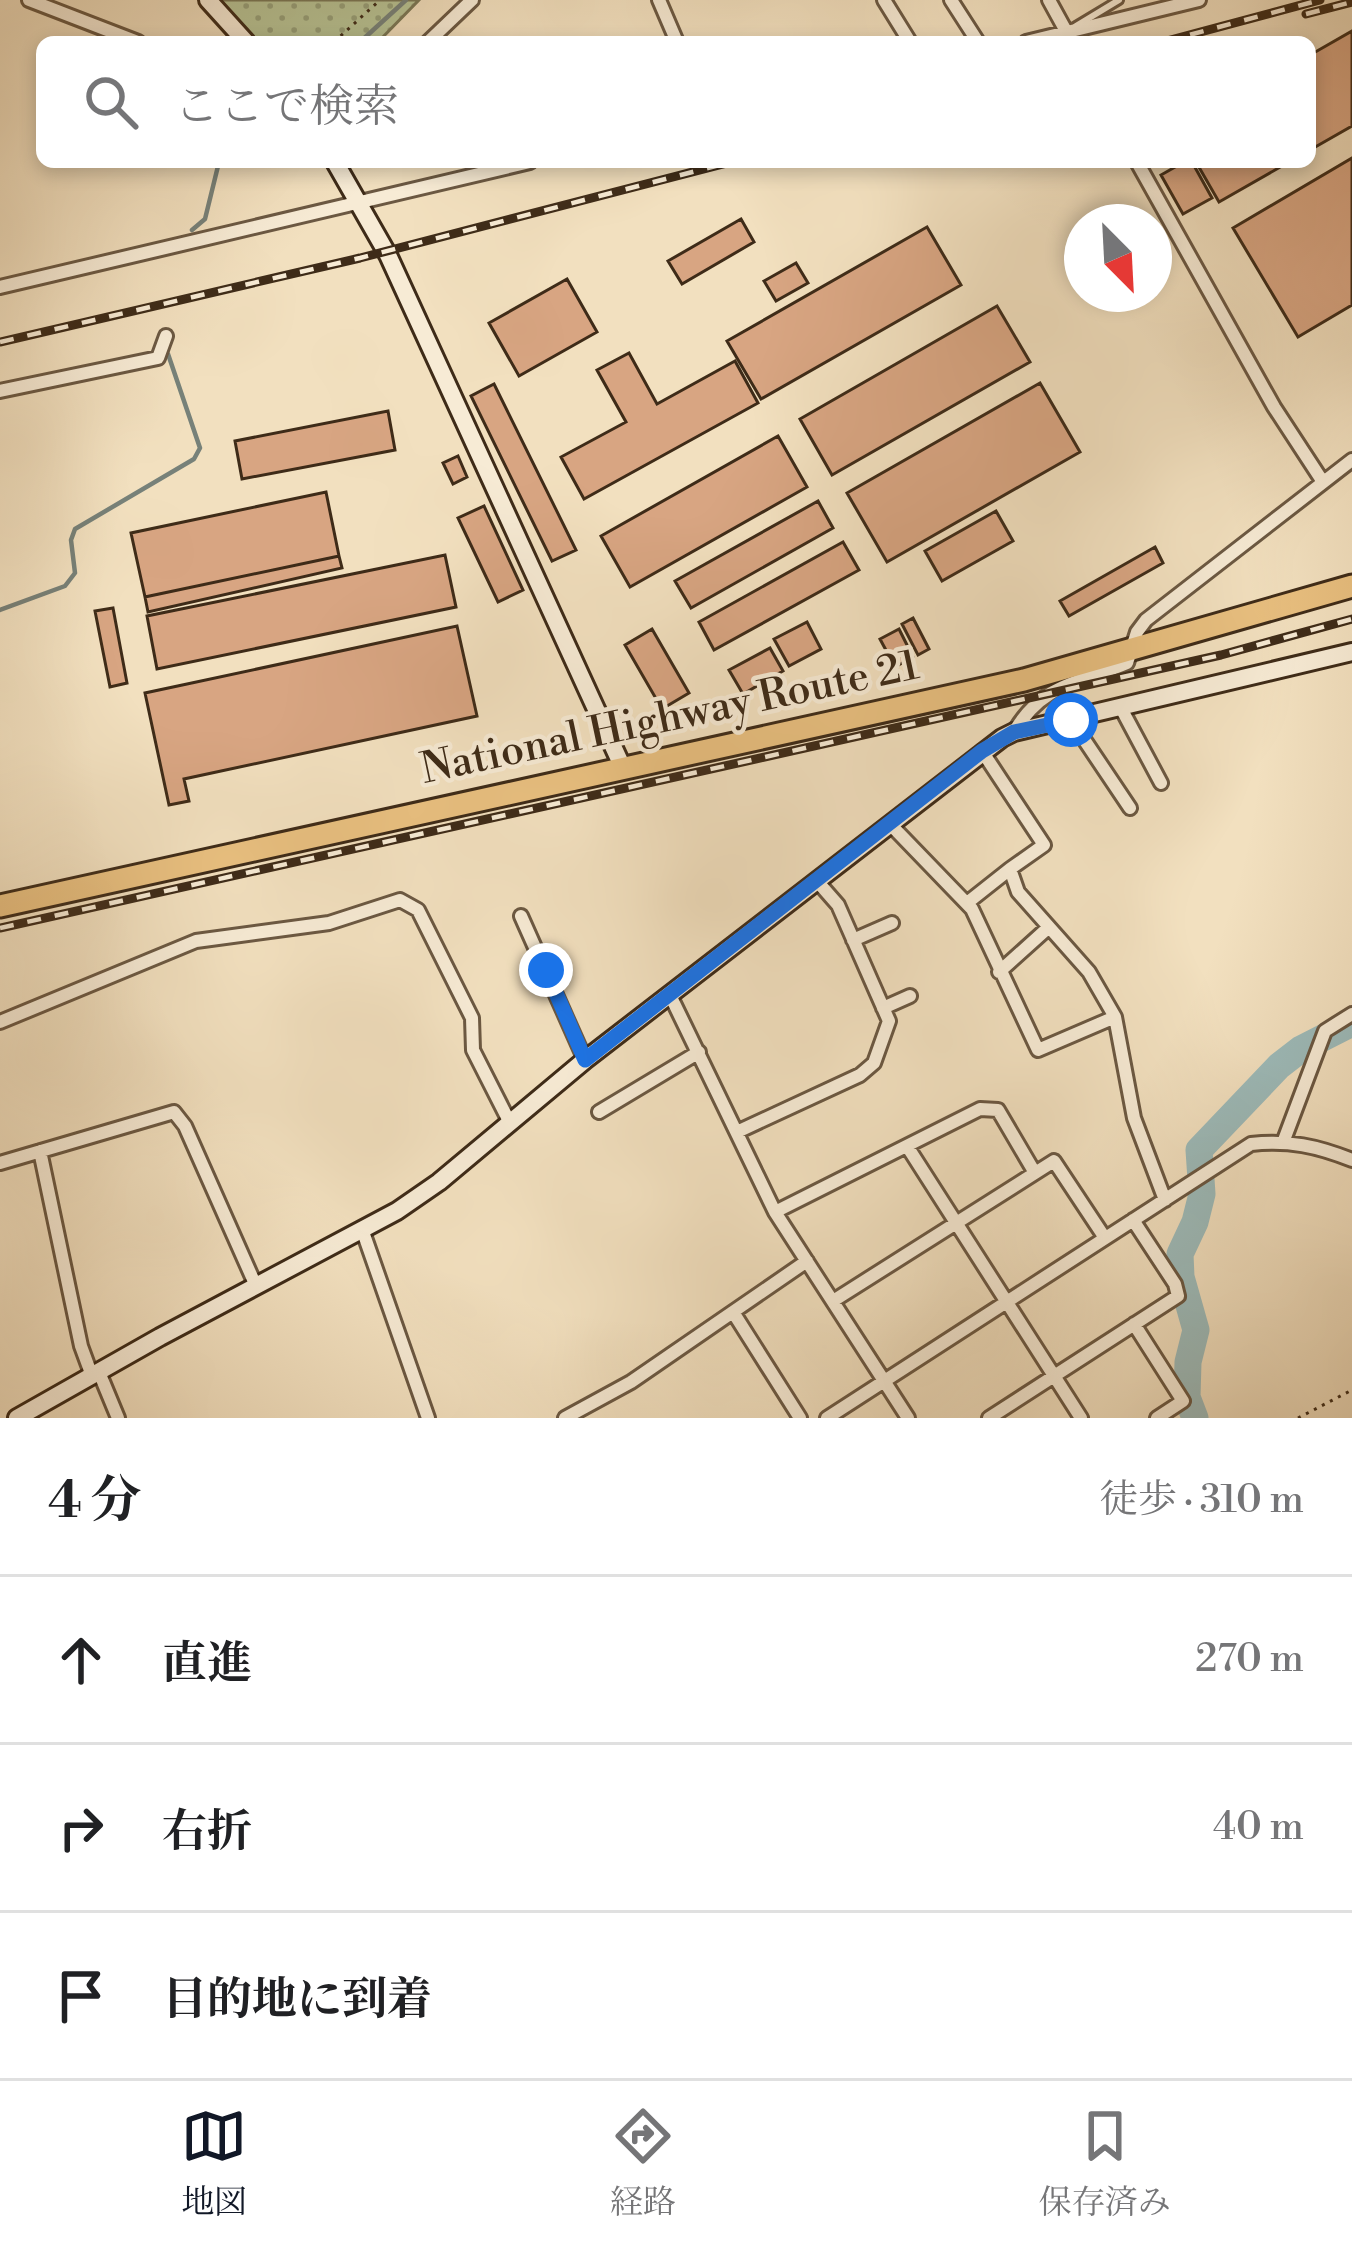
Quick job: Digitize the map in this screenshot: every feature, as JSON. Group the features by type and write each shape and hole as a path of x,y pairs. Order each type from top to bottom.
{"highway":[{"name":"National Highway Route 21","path":"0,906 1024,680 1352,586"}],"street":[{"path":"29,0 123,36"},
{"path":"208,0 241,36"},
{"path":"434,36 472,0"},
{"path":"659,0 674,36"},
{"path":"884,0 906,36"},
{"path":"951,0 974,36"},
{"path":"1048,0 1069,36"},
{"path":"1073,36 1199,0"},
{"path":"339,168 388,255 623,768"},
{"path":"473,168 479,172"},
{"path":"0,287 499,168"},
{"path":"1140,168 1322,482"},
{"path":"0,392 158,358 166,336"},
{"path":"1014,732 1058,687 1127,663 1137,632 1162,607 1352,460"},
{"path":"17,1418 44,1411 95,1374 440,1182 585,1060 982,751 1014,732 1352,652"},
{"path":"1120,708 1161,783"},
{"path":"1071,720 1130,808"},
{"path":"967,903 1044,845 982,751"},
{"path":"890,824 967,903 1038,1050 1115,1017"},
{"path":"1010,869 1018,892 1089,972 1115,1017 1134,1118 1165,1200"},
{"path":"737,1132 860,1075 874,1063 889,1021 838,905 818,881"},
{"path":"0,1022 196,940 329,923 400,900 418,910 472,1018 473,1049 510,1123"},
{"path":"521,916 585,1060"},
{"path":"853,940 892,923"},
{"path":"999,972 1048,927"},
{"path":"670,995 775,1212 908,1418"},
{"path":"883,1008 910,996"},
{"path":"1284,1140 1325,1031 1352,1014"},
{"path":"599,1112 699,1052"},
{"path":"775,1212 980,1109 998,1110 1035,1173"},
{"path":"0,1163 174,1112 185,1126 256,1286"},
{"path":"827,1418 1251,1144 1284,1140 1316,1145 1352,1160"},
{"path":"908,1146 1082,1418"},
{"path":"40,1151 81,1346 118,1418"},
{"path":"833,1301 1054,1161 1105,1238"},
{"path":"989,1418 1178,1296 1133,1220"},
{"path":"362,1229 428,1418"},
{"path":"565,1418 597,1404 807,1261"},
{"path":"733,1312 800,1418"},
{"path":"1134,1324 1183,1401 1157,1418"}],"lane":[{"path":"1071,36 1119,0"}],"path":[{"path":"341,36 380,0"},
{"path":"1298,1418 1352,1390"}],"green space":[{"path":"217,0 419,0 384,36 251,36"}],"building":[{"path":"1352,31 1352,126 1316,147 1316,52"},
{"path":"1352,158 1352,305 1298,337 1233,228"},
{"path":"1173,168 1195,168 1212,198 1183,214 1161,175"},
{"path":"1199,168 1278,168 1219,202"},
{"path":"741,219 754,242 682,284 668,261"},
{"path":"927,227 961,285 761,399 727,341"},
{"path":"796,263 808,283 776,301 764,281"},
{"path":"567,279 597,332 519,376 489,323"},
{"path":"997,306 1030,362 832,475 800,419"},
{"path":"629,353 657,404 735,361 758,403 584,499 561,457 626,422 597,370"},
{"path":"1040,383 1080,452 887,562 847,493"},
{"path":"494,384 576,550 552,561 471,396"},
{"path":"388,411 395,450 242,479 235,441"},
{"path":"778,436 807,487 630,587 601,536"},
{"path":"458,456 467,477 453,484 443,463"},
{"path":"326,492 339,556 145,597 131,533"},
{"path":"818,501 833,528 691,608 675,581"},
{"path":"484,506 523,590 498,602 458,518"},
{"path":"996,511 1013,541 942,581 925,551"},
{"path":"843,542 859,570 714,650 699,622"},
{"path":"1155,547 1163,563 1069,616 1060,601"},
{"path":"445,555 456,607 157,669 147,616"},
{"path":"339,556 342,568 148,612 145,597"},
{"path":"113,608 127,683 110,687 95,611"},
{"path":"913,618 929,649 918,655 902,624"},
{"path":"807,622 821,649 789,666 774,639"},
{"path":"457,626 477,716 184,779 189,801 169,805 145,693"},
{"path":"652,629 689,693 662,709 625,645"},
{"path":"899,629 913,657 895,667 880,639"},
{"path":"770,648 783,671 743,694 729,670"}],"waterway":[{"path":"367,36 406,0"},
{"path":"192,230 205,219 218,168"},
{"path":"0,610 65,586 75,573 71,540 75,529 194,459 200,448 168,354"},
{"path":"1195,1418 1187,1397 1188,1362 1196,1330 1181,1277 1180,1254 1202,1194 1199,1150 1279,1066 1352,1023"}],"railway":[{"path":"1185,36 1320,0"},
{"path":"1306,14 1352,2"},
{"path":"0,342 360,258 708,168"},
{"path":"0,928 1221,655 1352,619"}],"route":[{"path":"546,970 585,1060 982,751 1014,732 1071,720"}]}
